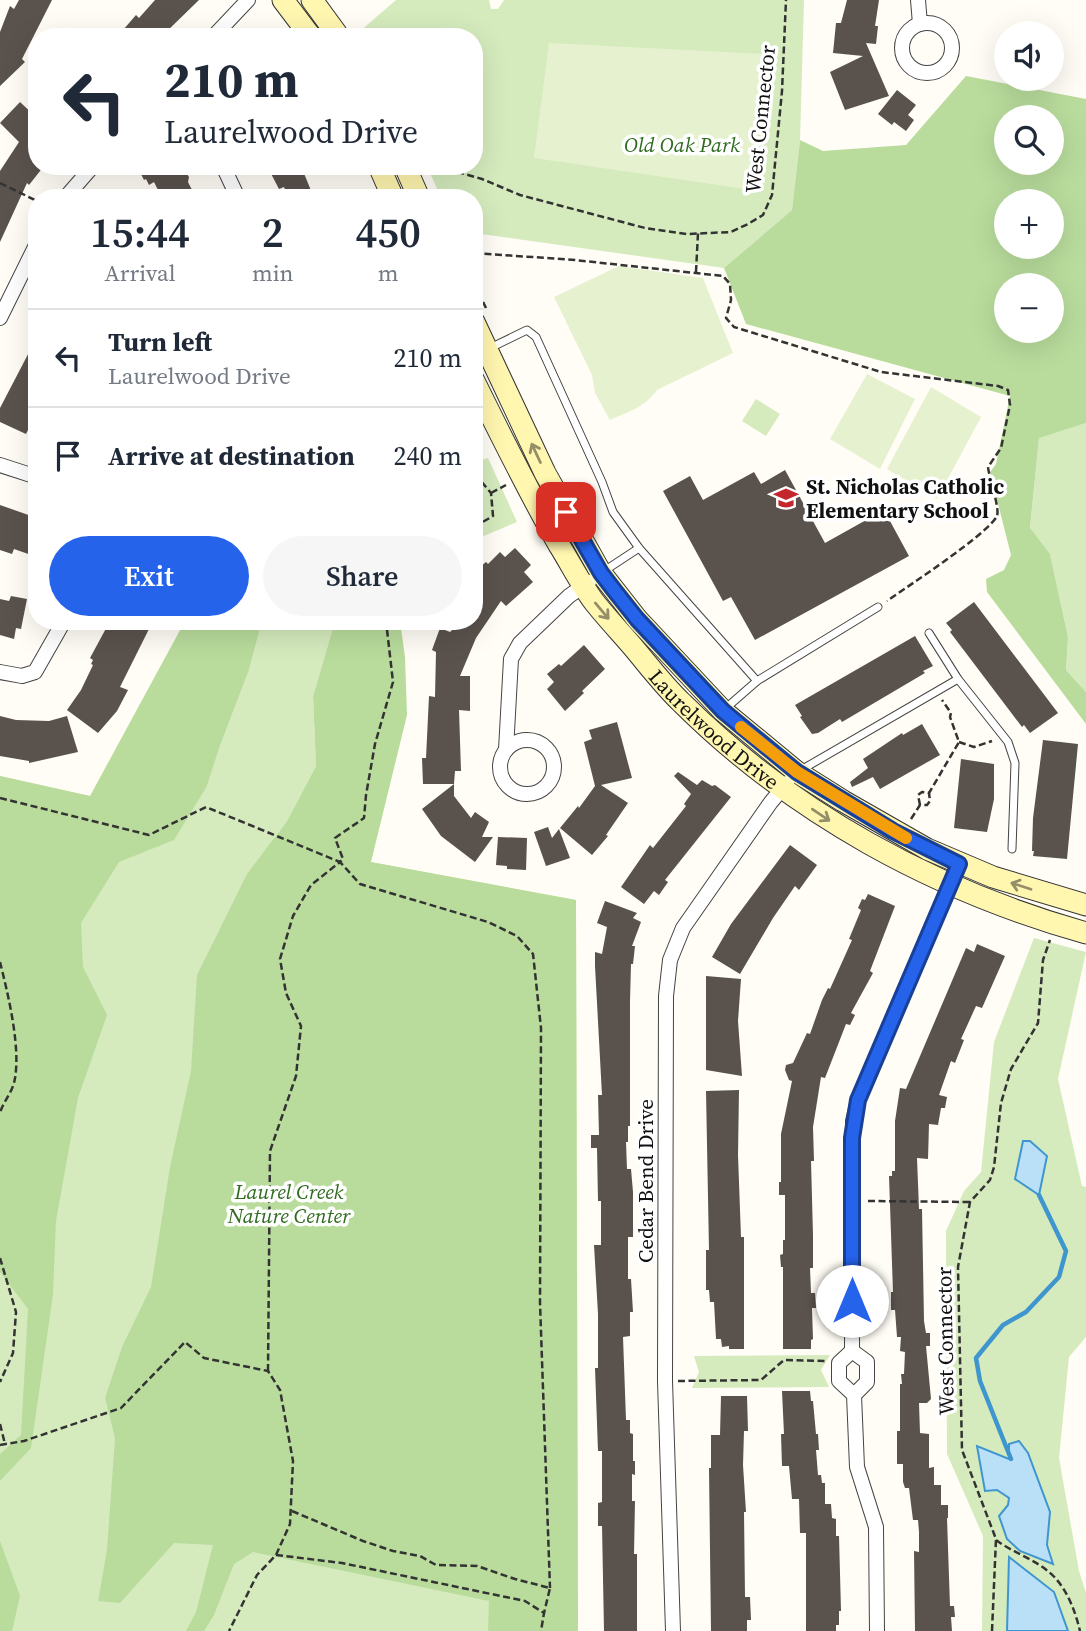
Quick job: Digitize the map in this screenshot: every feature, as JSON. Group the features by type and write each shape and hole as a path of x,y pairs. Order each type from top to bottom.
{"street":[{"path":"222,28 248,0"},
{"path":"283,0 304,28"},
{"path":"312,0 332,28"},
{"path":"918,0 920,24"},
{"path":"73,189 85,175"},
{"path":"0,318 28,261"},
{"name":"Laurelwood Drive","path":"483,358 601,573 637,619 723,711 797,772 893,831 959,864 1086,905"},
{"name":"Laurelwood Drive","path":"483,400 525,486 583,586 680,701 723,741 782,788 837,826 883,853 951,886 1050,923 1086,933"},
{"path":"0,465 28,474"},
{"path":"506,750 511,659 520,643 569,596 601,573"},
{"path":"0,672 22,677 35,672 59,630"},
{"name":"Cedar Bend Drive","path":"673,1631 665,1381 666,996 670,960 675,944 694,909 782,788 797,772"},
{"path":"877,1631 876,1527 857,1466 854,1395 839,1381 839,1363 852,1351 852,1138 858,1100 959,864"},
{"path":"852,1351 867,1362 867,1382 854,1395"}],"lane":[{"path":"483,351 527,330 536,337 602,482 612,512 639,548 757,681"},
{"path":"601,573 639,548"},
{"path":"723,711 757,681 878,607"},
{"path":"929,634 958,679 1013,752 1015,763 1012,849"},
{"path":"797,772 958,679"}],"path":[{"name":"West Connector","path":"468,175 520,195 645,228 698,233 731,232 748,224 763,215 772,195 782,91 786,0"},
{"path":"0,183 28,197"},
{"path":"696,273 698,233"},
{"path":"483,254 575,260 723,276 730,284 726,318 734,327 881,372 998,386 1008,390 1010,405 1001,448 988,467 990,486 998,506 997,516 972,540 878,607"},
{"path":"483,484 491,493 493,516 483,522"},
{"path":"491,493 508,484"},
{"path":"229,1631 257,1575 276,1555 290,1524 291,1511 293,1461 280,1390 268,1371 270,1151 296,1076 301,1027 286,993 280,959 293,916 311,885 343,859 335,838 364,818 375,744 393,682 387,630"},
{"path":"938,691 944,706 949,707 959,742"},
{"path":"959,742 974,747 1003,736"},
{"path":"920,805 927,805 930,801 929,793 959,742"},
{"path":"907,825 920,805 918,795 922,792 929,793"},
{"path":"0,798 149,835 206,807 340,862 360,884 488,922 517,936 533,954 541,1028 540,1303 550,1588 541,1631"},
{"name":"West Connector","path":"992,1631 996,1539 962,1450 958,1267 970,1202 990,1180 994,1167 1001,1103 1011,1069 1038,1023 1043,960 1050,939"},
{"path":"0,962 10,1005 16,1067 14,1085 0,1113"},
{"path":"852,1202 970,1202"},
{"path":"0,1258 16,1312 13,1353 0,1382"},
{"path":"0,1446 24,1441 121,1408 185,1342 204,1358 268,1371"},
{"path":"665,1381 761,1380 784,1360 839,1363"},
{"path":"0,1424 5,1444"},
{"path":"291,1511 363,1541 420,1556 436,1565 477,1566 550,1588"},
{"path":"996,1539 1008,1549 1048,1571 1070,1603 1080,1631"},
{"path":"276,1555 342,1563 525,1601 544,1613"}],"green space":[{"name":"Old Oak Park","path":"396,0 489,0 491,9 498,9 504,0 804,0 800,140 792,210 724,268 483,234 483,189 437,189 431,175 483,175 483,28 364,28"},
{"path":"549,43 766,54 746,189 534,158"},
{"path":"966,76 994,81 994,91 1044,91 1086,99 1086,423 1039,438 1030,528 1050,554 1068,637 1066,670 1086,692 1086,724 987,592 986,579 1004,570 1011,555 990,472 996,464 1010,396 746,324 724,268 792,210 800,140 823,151 906,145"},
{"path":"619,266 703,278 733,353 657,390 642,405 610,420 595,393 592,375 554,297"},
{"path":"867,374 915,399 880,469 830,439"},
{"path":"931,387 981,417 937,499 887,469"},
{"path":"756,399 780,414 766,436 742,421"},
{"path":"1086,423 1086,692 1066,670 1068,637 1050,554 1030,529 1039,437"},
{"path":"488,458 517,522 483,536 483,459"},
{"path":"180,630 260,630 249,670 207,786 174,840 119,862 81,923 83,967 107,1015 78,1098 56,1221 53,1295 31,1448 0,1481 0,1454 21,1435 28,1309 0,1272 0,776 90,796"},
{"name":"Laurel Creek Nature Center","path":"260,630 332,630 313,696 316,766 287,821 274,838 370,862 576,900 578,1631 0,1631 0,776 90,796 207,786 249,670"},
{"name":"Laurel Creek Nature Center","path":"332,630 401,630 407,715 371,862 576,900 578,1631 488,1631 489,1601 253,1552 234,1564 214,1615 204,1631 186,1631 196,1612 213,1545 174,1543 120,1603 98,1601 107,1550 115,1438 105,1398 122,1347 151,1287 170,1167 191,1071 197,975 247,874 287,821 316,766 313,696"},
{"path":"1034,938 1086,952 1058,1079 1082,1186 1086,1187 1086,1337 1069,1357 1059,1458 1079,1571 1086,1593 1086,1631 1068,1631 1054,1592 1008,1566 1007,1631 982,1631 983,1536 947,1454 946,1231 964,1191 981,1172 994,1042","holes":["978,1446 1009,1460 1050,1512 1047,1545 1008,1505 1009,1498 997,1490"]},
{"path":"830,1355 821,1370 829,1387 692,1388 699,1372 694,1356"},
{"path":"0,1541 20,1596 12,1631 0,1631"}],"water":[{"path":"1023,1141 1030,1141 1047,1156 1039,1195 1015,1179"},
{"path":"1019,1441 1028,1453 1050,1512 1047,1545 1053,1564 1020,1551 1007,1539 999,1516 1008,1505 1009,1498 997,1490 985,1491 977,1446 1009,1459 1009,1444"},
{"path":"1009,1557 1054,1592 1068,1631 1007,1631"}],"building":[{"path":"19,0 52,0 38,28 28,28 28,47 22,59 25,62 0,86 0,32 10,6 14,9"},
{"path":"155,0 199,0 170,28 125,28 136,15 139,18"},
{"path":"847,0 879,0 875,26 878,26 876,44 866,43 889,96 845,110 830,72 863,56 833,53 836,23 841,23"},
{"path":"897,90 916,105 908,115 914,120 906,131 894,122 892,125 878,114"},
{"path":"20,102 28,110 28,175 37,175 29,185 27,183 0,242 0,171 19,142 0,123"},
{"path":"142,175 188,175 192,189 158,189 154,182 149,185 146,179"},
{"path":"272,175 305,175 310,189 284,187 279,189"},
{"path":"28,354 26,434 0,422 0,408"},
{"path":"785,470 825,543 884,510 909,556 755,640 731,597 723,601 663,491 690,476 703,500 754,472 761,484"},
{"path":"0,505 28,515 28,554 14,549 12,554 0,550"},
{"path":"515,548 531,565 524,572 533,582 506,606 501,601 483,628 483,564 486,562 488,564 500,552 505,557"},
{"path":"11,596 27,599 21,629 16,628 14,639 0,635 0,599 9,601"},
{"path":"974,602 1058,713 1030,733 1024,725 1022,727 946,623"},
{"path":"105,630 148,630 120,687 128,690 117,711 98,733 67,710 81,690 93,665 90,658"},
{"path":"439,630 481,630 460,676 470,676 470,711 459,710 461,771 455,771 454,784 423,784 422,758 426,758 429,696 435,697 436,652 432,650"},
{"path":"915,636 933,666 842,722 840,719 812,734 795,705"},
{"path":"584,645 605,669 565,711 547,689 554,682 547,674 559,664 561,666"},
{"path":"0,716 16,720 49,721 67,716 78,752 29,763 0,756"},
{"path":"617,722 632,778 601,785 628,803 606,835 608,836 592,855 560,828 595,786 584,742 592,739 589,730"},
{"path":"922,724 940,755 880,789 873,777 852,787 850,782 868,768 863,759 902,733 903,735"},
{"path":"1043,740 1078,744 1067,859 1033,856 1033,818"},
{"path":"961,759 994,764 994,799 987,832 954,828"},
{"path":"678,772 697,785 702,780 715,785 731,797 665,880 668,882 659,895 654,891 644,904 621,887 650,845 653,848 686,806 684,804 691,794 674,776"},
{"path":"454,784 454,796 471,818 475,812 489,822 482,837 493,837 475,862 441,836 422,809"},
{"path":"548,827 552,838 559,829 570,858 546,866 534,832"},
{"path":"498,837 527,838 526,870 507,869 507,866 496,865"},
{"path":"790,845 817,865 799,890 795,886 740,974 712,957 731,924"},
{"path":"868,894 895,906 870,971 873,973 851,1013 855,1015 850,1025 846,1024 825,1078 821,1077 813,1127 814,1161 811,1161 813,1268 810,1268 811,1293 815,1293 816,1308 812,1308 813,1339 811,1349 783,1349 783,1267 780,1255 783,1254 785,1240 785,1195 779,1195 779,1182 781,1134 792,1081 785,1070 786,1065 793,1063 807,1033 810,1034 822,1000 828,988 830,989 852,940 849,939 861,910 858,908"},
{"path":"605,901 637,913 633,918 641,922 632,946 635,946 631,964 630,1126 626,1142 627,1169 631,1169 633,1192 633,1237 628,1237 628,1279 631,1279 633,1312 630,1312 630,1336 623,1337 626,1420 630,1420 635,1461 632,1501 635,1501 637,1631 604,1631 602,1526 598,1526 598,1503 602,1502 602,1451 598,1451 595,1368 598,1368 598,1314 594,1245 601,1245 601,1201 598,1201 597,1148 591,1148 591,1135 599,1135 598,1095 602,1095 595,952 602,954 607,927 597,923"},
{"path":"977,944 1005,956 982,1008 976,1006 961,1039 964,1040 955,1063 951,1061 939,1095 947,1097 945,1108 941,1108 938,1125 929,1124 928,1159 917,1158 919,1209 922,1209 924,1321 926,1333 930,1333 930,1346 926,1346 931,1399 927,1403 919,1403 920,1433 929,1434 929,1468 934,1467 934,1485 941,1485 941,1505 948,1505 950,1606 954,1606 955,1617 951,1617 952,1631 915,1631 914,1551 919,1552 919,1532 918,1520 913,1520 909,1488 905,1488 903,1482 903,1464 897,1464 900,1384 901,1374 904,1374 905,1352 900,1351 901,1337 897,1337 895,1310 891,1310 893,1292 889,1176 895,1171 895,1121 900,1088 906,1089 966,948 974,952"},
{"path":"706,976 741,979 738,1021 742,1076 706,1070"},
{"path":"739,1090 738,1155 741,1237 744,1237 744,1349 729,1349 729,1346 722,1347 721,1339 716,1339 714,1302 710,1302 709,1290 706,1290 706,1250 709,1250 706,1091"},
{"path":"782,1391 810,1391 813,1401 818,1434 818,1475 821,1475 822,1483 825,1483 825,1504 831,1504 832,1518 836,1519 836,1536 839,1536 841,1611 836,1631 806,1631 806,1533 800,1533 799,1499 792,1499 789,1466 782,1466"},
{"path":"721,1396 747,1396 748,1431 744,1431 743,1465 746,1512 745,1597 750,1597 751,1620 747,1620 747,1631 711,1631 709,1468 711,1435 720,1435"}],"waterway":[{"path":"1011,1459 980,1381 976,1358 1003,1325 1026,1312 1059,1277 1066,1251 1039,1195"}],"slow traffic":[{"path":"741,727 797,772 906,838"}],"place":[{"name":"St. Nicholas Catholic Elementary School","path":"786,498"}],"route":[{"path":"566,512 601,573 614,590 637,619 723,711 797,772 843,802 959,864 858,1100 852,1138 852,1301"}]}
